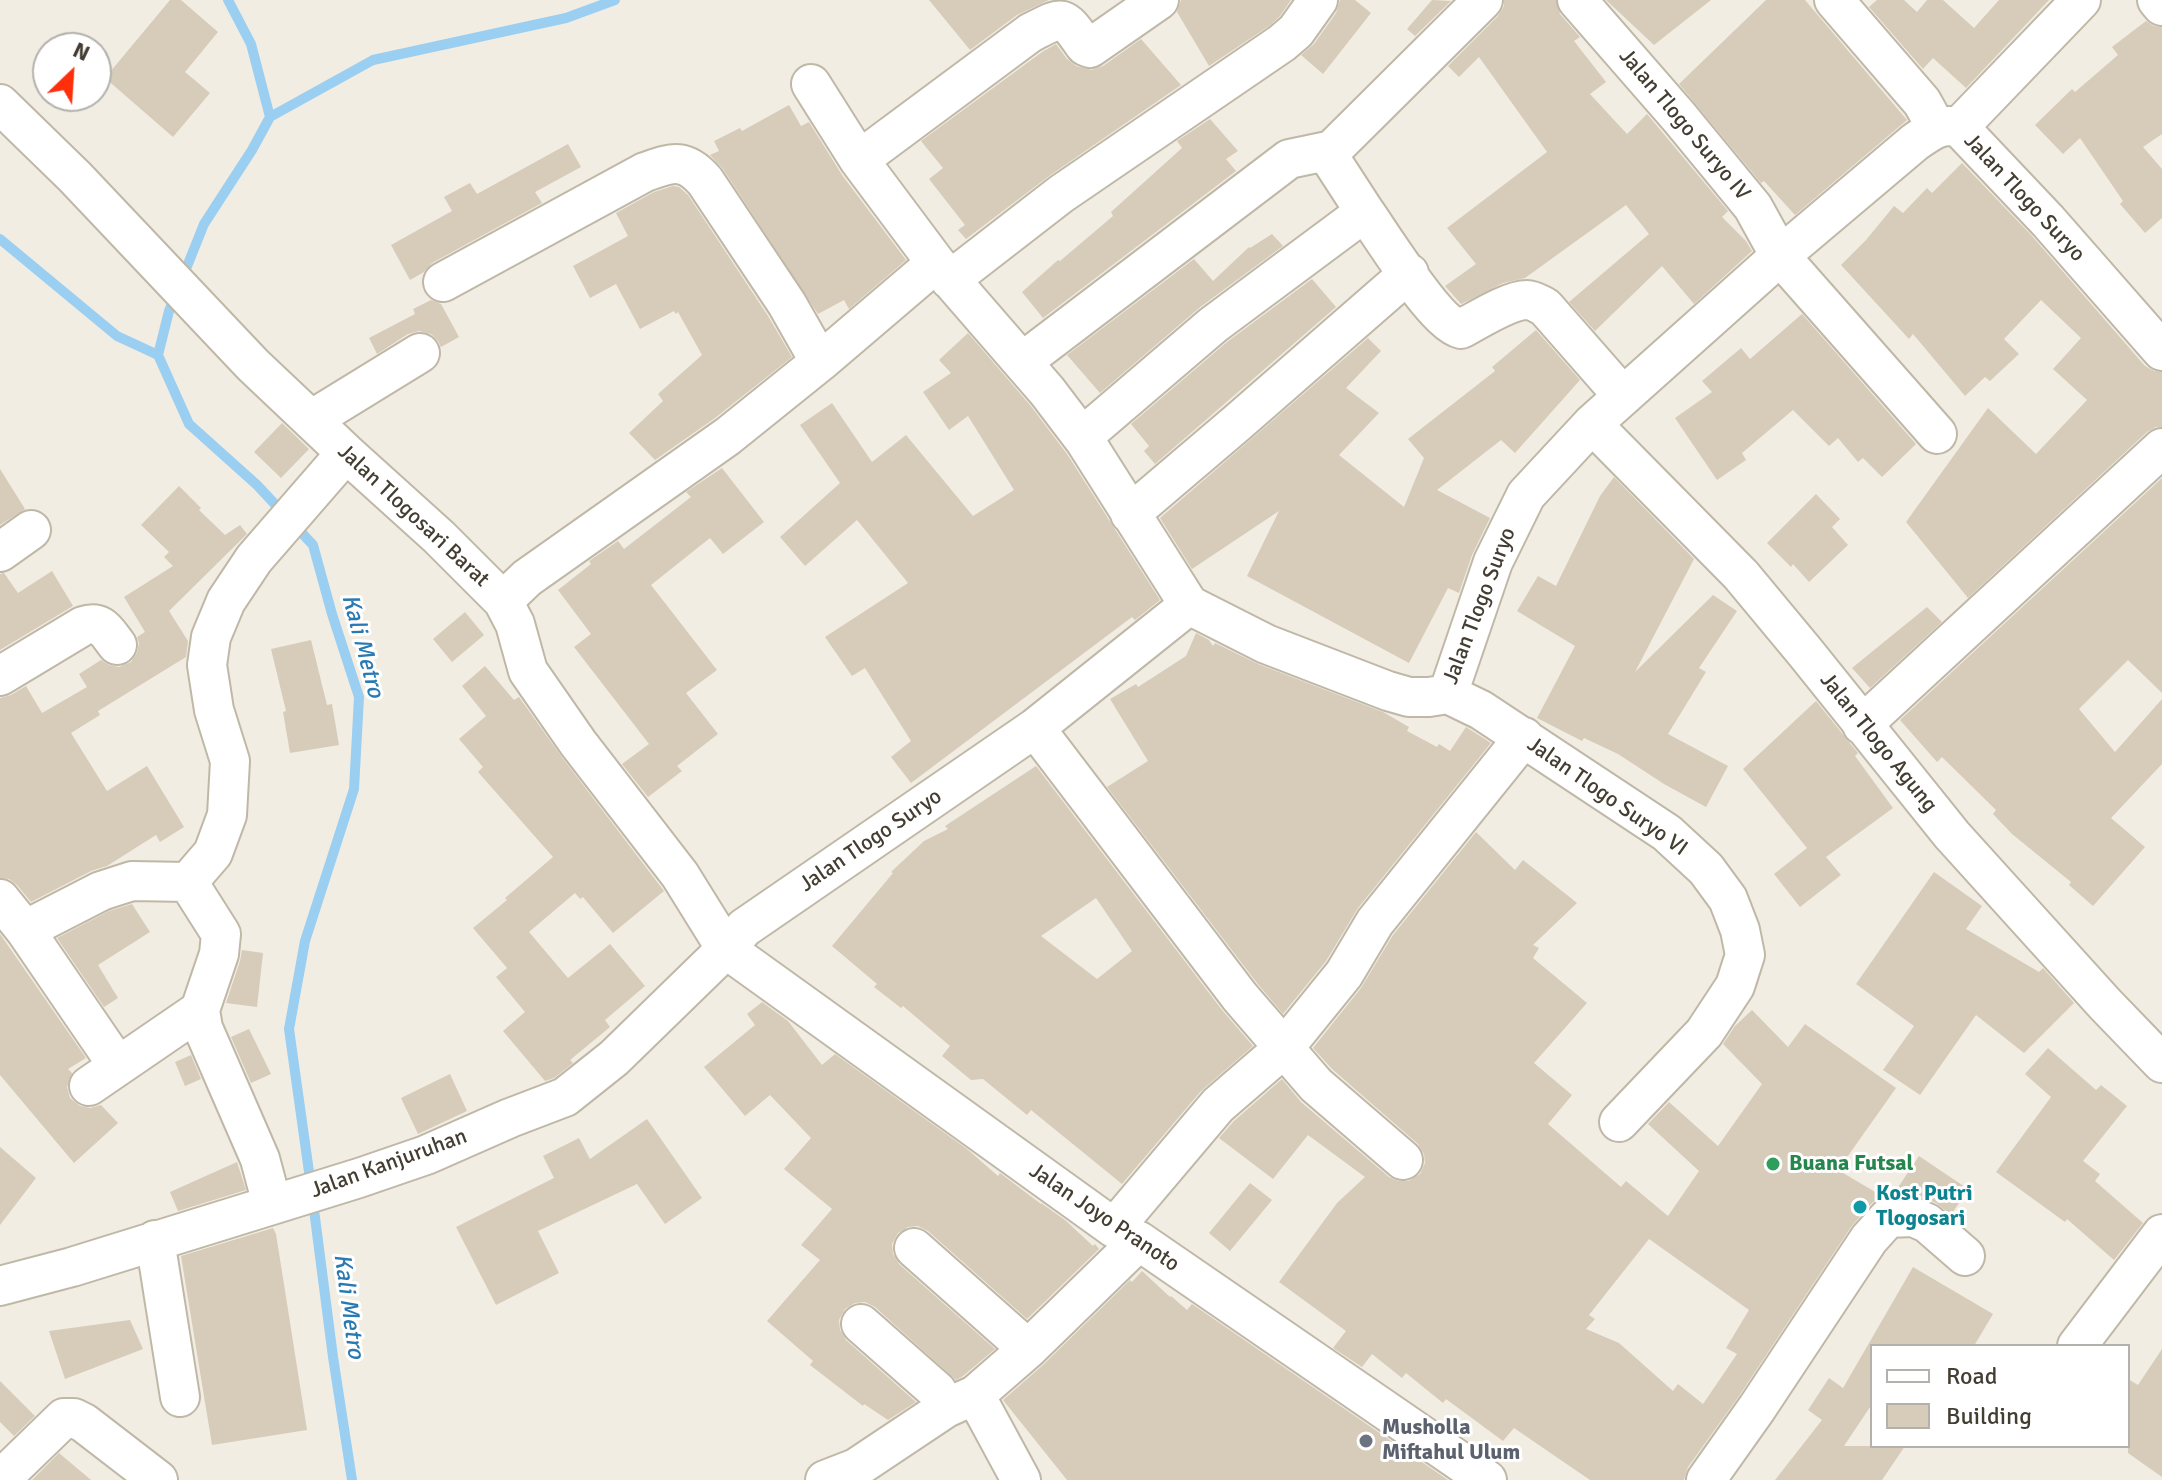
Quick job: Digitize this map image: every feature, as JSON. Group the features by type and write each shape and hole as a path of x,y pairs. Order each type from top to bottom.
{"street":[{"path":"859,160 1030,33 1060,19 1069,24 1085,46 1090,48 1159,0"},
{"path":"503,601 527,578 728,436 820,362 943,271 1282,43 1296,31 1318,0"},
{"path":"1022,362 1289,159 1332,150 1483,0"},
{"name":"Jalan Tlogo Suryo IV","path":"1577,0 1753,207 1780,256 1937,434"},
{"path":"1834,0 1947,127 2081,0"},
{"path":"2157,0 2162,6"},
{"path":"811,84 859,160 943,271 1082,437 1189,605"},
{"name":"Jalan Tlogosari Barat","path":"0,104 133,237 253,365 439,537 503,601 515,624 528,671 578,743 680,875 726,949"},
{"name":"Jalan Tlogo Suryo","path":"726,949 744,928 1035,728 1189,605 1266,644 1388,691 1409,697 1448,694 1493,562 1526,495 1592,424 1780,256 1915,142 1947,127 2048,221 2162,351"},
{"path":"1326,152 1437,312 1454,327 1461,329 1516,302 1527,300 1538,303 1545,307 1623,396"},
{"path":"443,282 645,172 669,164 683,164 695,170 705,181 787,304 820,362"},
{"path":"1082,437 1213,325 1365,212"},
{"path":"1130,514 1409,273"},
{"path":"311,420 420,353"},
{"name":"Jalan Tlogo Agung","path":"1592,424 1741,575 1952,835 2162,1063"},
{"path":"1862,725 2162,448"},
{"path":"188,882 213,853 227,815 230,761 214,710 207,665 211,637 226,601 254,559 346,453"},
{"path":"0,552 31,530"},
{"path":"0,676 90,623 102,626 117,645"},
{"name":"Jalan Tlogo Suryo VI","path":"1448,694 1524,737 1667,833 1706,869 1728,899 1740,930 1745,955 1735,986 1704,1033 1619,1122"},
{"path":"1035,728 1240,997 1316,1085 1403,1160"},
{"path":"848,1476 960,1402 1028,1349 1127,1234 1213,1111 1284,1048 1344,974 1375,922 1524,737"},
{"path":"25,930 101,891 132,881 188,882"},
{"path":"188,882 221,934 219,954 200,1010 203,1028 278,1202"},
{"path":"0,899 25,930 104,1076 200,1010"},
{"name":"Jalan Kanjuruhan","path":"0,1286 72,1267 359,1178 426,1155 565,1097 614,1058 726,949"},
{"name":"Jalan Joyo Pranoto","path":"726,949 1127,1234 1487,1480"},
{"path":"1706,1480 1869,1239 1888,1218 1913,1217 1927,1223 1965,1256"},
{"path":"2079,1344 2162,1234"},
{"path":"155,1240 180,1397"},
{"path":"914,1248 1028,1349"},
{"path":"861,1324 937,1391 960,1402 1021,1480"},
{"path":"0,1480 64,1418 74,1418 84,1423 158,1480"}],"building":[{"path":"170,0 181,0 218,32 185,72 210,93 173,137 112,84 112,70"},
{"path":"929,0 1049,0 1017,15 970,50"},
{"path":"1181,0 1291,0 1269,26 1209,66 1177,12"},
{"path":"1340,0 1355,0 1371,13 1323,74 1301,55 1314,44 1336,13"},
{"path":"1432,0 1451,1 1415,36 1407,29"},
{"path":"1504,0 1556,0 1560,14 1580,37 1574,41 1606,82 1590,94 1627,134 1647,114 1728,211 1722,217 1752,251 1694,304 1662,266 1595,331 1569,302 1649,234 1626,205 1525,278 1503,283 1461,304 1445,286 1476,264 1447,228 1547,152 1479,57 1459,77 1448,66 1498,16"},
{"path":"1606,0 1711,0 1654,45"},
{"path":"1766,0 1805,0 1907,120 1795,215 1764,181 1761,183 1679,84"},
{"path":"1877,0 1904,0 1917,12 1927,0 1943,0 1974,28 1999,0 2049,0 1966,88 1933,58 1923,69 1869,7"},
{"path":"2146,21 2162,27 2162,134 2143,147 2162,169 2162,218 2145,233 2120,204 2123,201 2080,138 2063,154 2035,125 2072,89 2075,92 2118,55 2112,47"},
{"path":"1141,39 1181,85 1049,176 966,239 958,230 965,225 929,179 943,168 921,141 1056,44 1076,66 1092,70 1103,66"},
{"path":"789,105 801,126 809,122 842,175 906,260 849,309 844,300 818,314 723,169 710,155 719,151 714,141 740,128 742,131"},
{"path":"1210,119 1238,151 1226,159 1236,171 1043,318 1022,292 1113,216 1111,212 1182,148 1177,141"},
{"path":"568,144 581,167 535,192 542,203 432,263 410,280 391,245 452,211 444,197 470,183 477,194"},
{"path":"1962,163 2032,236 2145,366 2162,372 2162,427 2147,432 1968,598 1906,522 1988,408 2036,454 2087,400 2053,369 2081,338 2041,300 2004,339 2019,354 1990,381 1985,377 1965,396 1913,334 1909,339 1841,265 1894,206 1903,213 1927,188 1932,193"},
{"path":"673,186 688,195 792,357 715,418 655,460 629,433 663,401 658,394 702,355 678,312 676,314 674,311 640,329 616,284 590,298 573,266 628,236 616,213 654,192"},
{"path":"1272,234 1283,246 1199,308 1100,393 1067,355 1194,259 1213,281 1249,247"},
{"path":"1312,279 1336,307 1155,464 1144,451 1149,446 1131,424 1227,342"},
{"path":"431,300 441,304 459,337 441,347 431,334 419,331 408,334 377,354 369,338 415,314 413,309"},
{"path":"1802,314 1916,444 1882,477 1863,458 1858,462 1838,438 1829,446 1793,410 1742,453 1746,460 1717,480 1675,418 1712,392 1702,381 1741,348 1750,359"},
{"path":"1536,330 1580,380 1515,453 1501,440 1437,490 1490,518 1472,555 1459,593 1448,588 1409,663 1247,576 1279,511 1192,569 1160,518 1368,338 1381,351 1346,388 1379,413 1339,455 1404,507 1424,458 1408,439 1495,371 1492,367"},
{"path":"968,333 1067,454 1160,600 1135,620 1132,617 911,783 891,757 911,741 865,668 852,676 825,637 908,583 857,520 805,566 780,537 840,483 800,425 832,403 872,462 906,435 973,516 1014,490 968,416 949,430 923,392 951,373 939,360"},
{"path":"282,423 309,449 281,478 254,452"},
{"path":"722,468 764,522 723,554 710,538 651,585 717,670 686,693 718,734 677,766 682,771 648,797 622,764 649,744 574,647 591,634 558,590 591,564 589,561 618,541 624,549 691,497 686,492"},
{"path":"0,469 25,509 0,525"},
{"path":"1614,477 1694,559 1635,672 1713,595 1737,611 1699,668 1706,672 1668,734 1728,766 1706,807 1618,754 1584,738 1582,741 1537,718 1575,646 1517,611 1538,576 1556,586 1600,496"},
{"path":"2162,478 2162,693 2128,660 2079,709 2115,752 2162,699 2162,764 2111,818 2145,847 2093,906 2069,885 2071,882 2012,834 1993,814 1996,810 1942,757 1937,762 1900,720"},
{"path":"179,486 225,535 240,525 247,534 169,611 188,641 186,657 98,711 100,715 71,733 107,791 147,766 184,827 160,842 156,835 107,866 31,902 17,885 9,879 0,878 0,698 26,686 42,713 87,687 79,674 101,660 119,667 131,662 137,653 137,637 145,632 124,597 173,566 164,557 169,552 141,525"},
{"path":"1816,494 1840,519 1832,527 1848,545 1809,582 1767,543"},
{"path":"52,571 73,606 0,650 0,574 4,573 18,593"},
{"path":"1927,607 1942,622 1870,688 1852,668"},
{"path":"465,612 484,635 452,662 433,639"},
{"path":"1196,633 1213,646 1215,643 1258,664 1383,712 1409,727 1407,731 1437,747 1439,744 1450,751 1466,727 1491,743 1358,908 1326,961 1283,1014 1107,787 1148,761 1110,699 1136,684 1138,687 1186,656"},
{"path":"311,640 327,705 332,704 339,745 290,753 283,712 286,711 271,649"},
{"path":"485,666 514,700 519,697 664,891 613,933 583,897 580,899 575,893 529,932 568,978 610,944 645,986 605,1020 610,1027 570,1060 573,1063 545,1081 503,1031 525,1012 496,977 507,968 473,928 553,857 478,772 483,767 459,739 486,716 462,686"},
{"path":"1816,701 1858,753 1855,756 1893,808 1826,857 1841,875 1800,907 1774,874 1807,848 1743,769"},
{"path":"1036,766 1222,1010 1253,1046 1201,1091 1122,1184 1031,1110 1027,1115 983,1079 971,1080 942,1056 950,1046 903,1006 901,1008 874,987 877,984 832,946 891,872 924,841 948,829 945,826","holes":["1096,898 1132,951 1097,979 1041,936"]},
{"path":"1476,832 1515,870 1523,860 1577,903 1533,945 1539,948 1533,958 1587,1003 1534,1063 1572,1095 1548,1124 1621,1187 1626,1181 1668,1216 1699,1171 1648,1124 1669,1102 1718,1146 1762,1084 1723,1044 1735,1026 1752,1010 1788,1047 1805,1024 1896,1088 1838,1170 1882,1196 1851,1227 1688,1467 1684,1480 1590,1480 1514,1428 1503,1441 1446,1399 1443,1403 1406,1373 1402,1378 1372,1354 1362,1367 1333,1348 1346,1331 1279,1282 1337,1203 1365,1177 1308,1135 1273,1179 1219,1138 1282,1079 1301,1102 1389,1177 1409,1181 1420,1174 1425,1163 1418,1144 1332,1069 1313,1048 1361,988 1393,935","holes":["1649,1239 1749,1310 1726,1348 1737,1354 1703,1404 1678,1384 1673,1391 1619,1343 1586,1329 1595,1319 1589,1315"]},
{"path":"1934,872 1982,906 1966,929 2039,972 2043,968 2074,1003 2024,1053 1976,1015 1920,1095 1883,1070 1914,1026 1856,984"},
{"path":"132,904 150,932 98,965 118,998 104,1007 57,938 109,911"},
{"path":"0,934 86,1058 68,1069 72,1073 67,1087 70,1098 80,1106 90,1108 101,1105 118,1123 74,1163 0,1075"},
{"path":"242,950 263,953 257,1007 226,1003"},
{"path":"762,1002 788,1021 822,1065 835,1054 967,1149 998,1176 1000,1173 1065,1220 1099,1249 1027,1319 928,1231 918,1226 898,1233 892,1244 899,1264 995,1349 956,1380 875,1307 865,1302 845,1309 839,1320 846,1340 916,1402 888,1420 863,1406 810,1365 813,1361 767,1321 820,1260 801,1245 832,1209 784,1169 811,1138 770,1095 745,1116 704,1067 755,1025 747,1014"},
{"path":"249,1029 271,1074 251,1083 231,1037"},
{"path":"2048,1048 2096,1090 2101,1085 2127,1106 2083,1161 2100,1174 2095,1181 2143,1223 2114,1260 2067,1219 2065,1222 1996,1172 2051,1097 2025,1074"},
{"path":"191,1055 201,1079 185,1086 175,1062"},
{"path":"450,1074 467,1111 418,1134 401,1098"},
{"path":"647,1119 702,1198 665,1224 637,1184 538,1231 559,1273 496,1305 456,1227 554,1178 543,1156 579,1138 590,1159"},
{"path":"0,1147 36,1178 0,1225"},
{"path":"1919,1156 1968,1189 1951,1215 1936,1203 1906,1195 1897,1189"},
{"path":"237,1162 246,1190 178,1211 170,1192"},
{"path":"1250,1183 1272,1200 1230,1251 1209,1233"},
{"path":"273,1228 307,1430 212,1445 181,1256"},
{"path":"1913,1267 1993,1314 1975,1344 1870,1344 1870,1407 1844,1446 1904,1448 1882,1480 1775,1480 1822,1420 1808,1410 1829,1378 1843,1388"},
{"path":"1142,1271 1187,1310 1192,1304 1448,1480 1067,1480 1003,1400"},
{"path":"130,1320 143,1349 65,1379 49,1331"},
{"path":"2162,1349 2162,1477 2128,1453 2130,1380 2138,1385"},
{"path":"0,1381 35,1416 14,1436 0,1422"},
{"path":"59,1453 91,1480 32,1480"}],"waterway":[{"name":"Kali Metro","path":"182,279 204,224 270,117 251,44 228,0"},
{"path":"270,117 373,60 566,18 615,0"},
{"path":"0,239 117,336 158,355"},
{"name":"Kali Metro","path":"176,294 158,355 189,424 257,485 313,545 359,697 354,789 305,941 289,1029 311,1186"},
{"name":"Kali Metro","path":"313,1202 352,1480"}],"place":[{"name":"Buana Futsal","path":"1773,1164"},
{"name":"Kost Putri Tlogosari","path":"1860,1207"},
{"name":"Musholla Miftahul Ulum","path":"1366,1441"}]}
